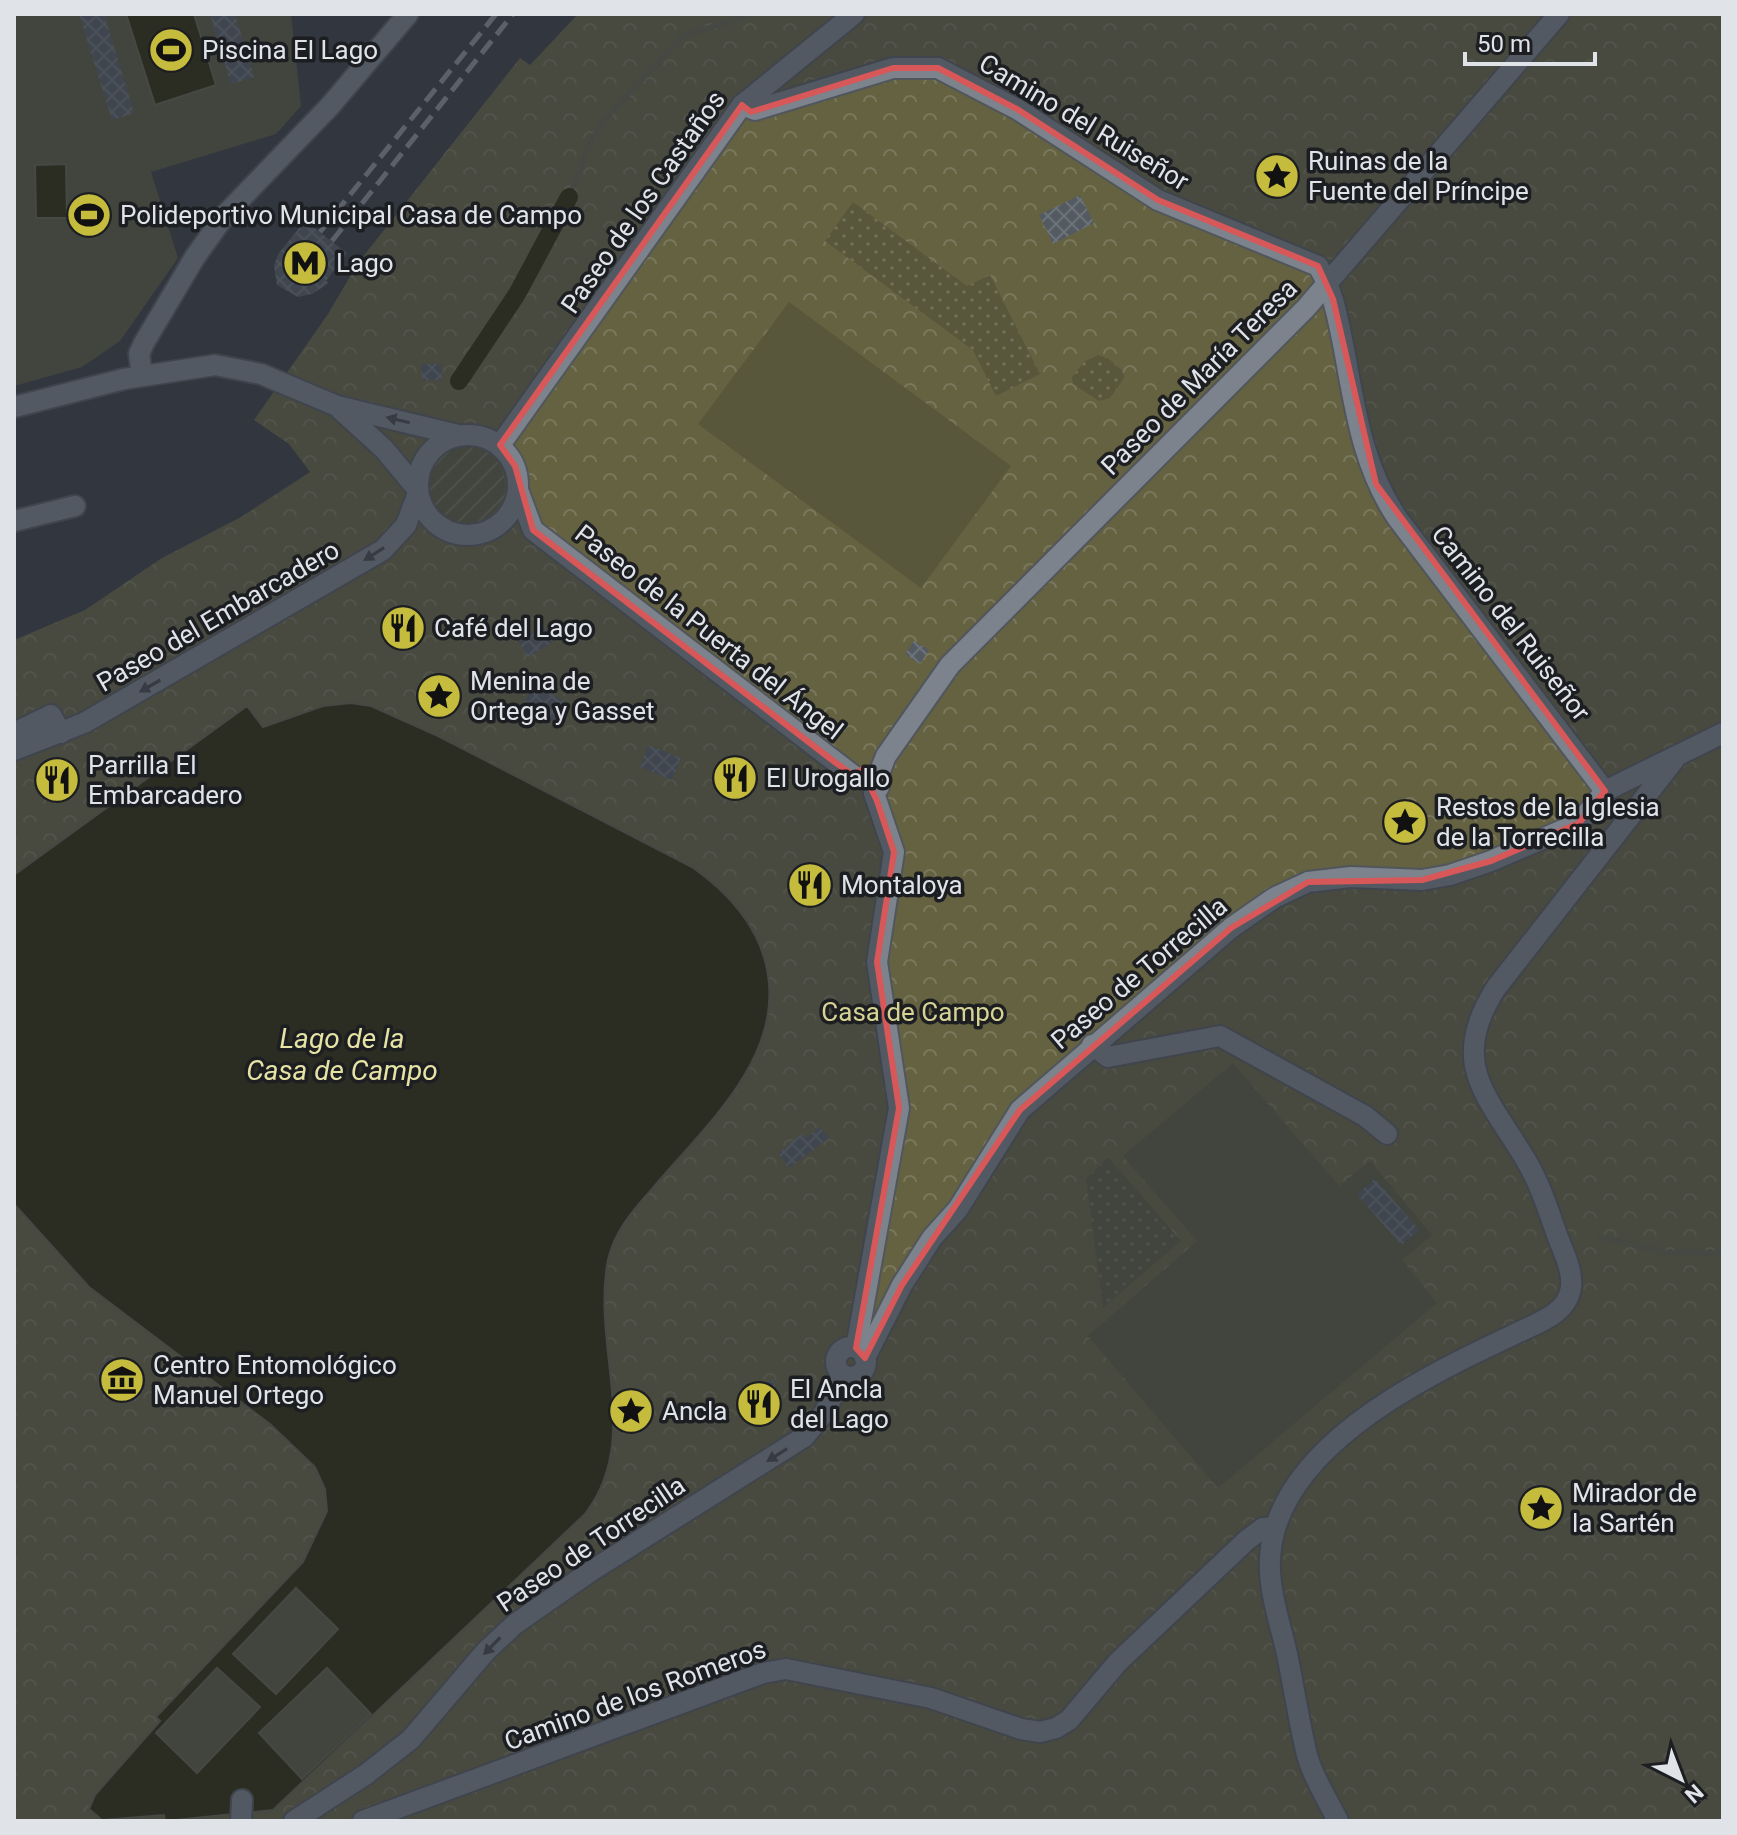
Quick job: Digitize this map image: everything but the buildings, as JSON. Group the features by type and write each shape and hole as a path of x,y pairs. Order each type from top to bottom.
{"street":[{"name":"Paseo de los Castaños","path":"500,445 742,105 854,14"},
{"name":"Paseo de María Teresa","path":"876,784 886,756 967,646 1329,283 1559,14"},
{"path":"142,375 139,354 144,343 202,246 254,183 330,106 401,16"},
{"name":"Camino del Ruiseñor","path":"742,105 755,110 893,68 938,68 1027,115 1158,200 1318,266 1329,283 1355,409 1376,484 1398,519 1605,791"},
{"path":"14,407 142,375 215,365 276,379 337,406 458,435 478,435 500,445 515,466 518,490 508,515 487,531 467,535 446,529 429,515 418,492 384,449 337,406"},
{"path":"418,492 420,470 430,452 458,435"},
{"name":"Paseo de la Puerta del Ángel","path":"518,490 533,530 854,776 867,769 876,784"},
{"name":"Paseo del Embarcadero","path":"14,750 61,733 127,699 383,550 406,525 418,492"},
{"path":"14,521 75,506"},
{"name":"Paseo de la Puerta del Ángel","path":"487,531 533,530"},
{"path":"14,733 51,715 61,733"},
{"path":"1592,861 1579,823 1605,791 1674,760 1723,733"},
{"path":"1338,1821 1308,1758 1270,1571 1275,1527 1297,1483 1355,1426 1437,1371 1553,1315 1569,1296 1570,1273 1553,1224 1524,1157 1487,1098 1473,1059 1473,1039 1477,1021 1496,988 1592,861 1674,760"},
{"path":"861,1353 899,1108 877,962 894,852 876,784"},
{"name":"Paseo de Torrecilla","path":"294,1821 354,1783 411,1739 486,1651 515,1624 591,1571 810,1432 843,1376 861,1373 861,1353 932,1238 958,1209 1020,1110 1231,928 1289,889 1330,877 1422,880 1450,875 1579,823"},
{"path":"1092,1045 1108,1057 1220,1036 1365,1116 1387,1134"},
{"name":"Camino de los Romeros","path":"363,1821 763,1673 786,1669 931,1698 1021,1729 1040,1732 1056,1728 1069,1720 1118,1662 1247,1540 1263,1528 1275,1527"}],"highlighted area":[{"path":"893,68 938,68 1017,109 1158,200 1318,266 1333,299 1376,484 1605,791 1579,823 1491,861 1422,880 1308,882 1231,928 1020,1110 902,1285 865,1358 856,1348 899,1108 877,962 894,852 877,801 862,769 854,776 533,530 515,466 500,445 742,105 751,112"}],"green space":[{"name":"Casa de Campo","path":"578,14 1723,14 1723,1821 14,1821 14,640 85,610 162,558 241,517 310,472 289,444 254,420 328,314 358,263 520,58 530,65"}],"shaded area":[{"name":"Polideportivo Municipal Casa de Campo","path":"14,14 291,14 301,106 276,134 151,172 178,258 120,341 82,367 14,386"},
{"path":"853,202 967,286 990,275 1040,374 996,396 973,350 825,241"},
{"path":"789,302 1011,466 921,588 698,424"},
{"path":"1098,355 1109,359 1124,372 1124,378 1110,398 1099,401 1073,384 1072,377 1084,362"},
{"path":"466,446 481,449 494,457 502,470 505,485 502,500 494,513 481,521 466,524 451,521 438,513 430,500 427,485 430,470 438,457 451,449"},
{"path":"1233,1063 1339,1186 1370,1161 1432,1235 1402,1260 1437,1303 1218,1488 1088,1336 1197,1241 1123,1156"},
{"path":"1108,1157 1181,1241 1103,1308 1086,1179"},
{"path":"296,1588 338,1628 276,1694 233,1654"},
{"path":"217,1667 260,1707 198,1773 155,1733"},
{"path":"327,1668 371,1714 303,1780 258,1733"}],"water":[{"name":"Piscina El Lago","path":"126,14 194,14 216,85 155,105"},
{"path":"66,164 67,218 36,218 35,165"},
{"name":"Lago de la Casa de Campo","path":"351,703 371,706 438,736 692,867 721,890 754,932 766,966 768,1014 748,1070 731,1096 631,1213 611,1250 605,1292 605,1325 612,1391 611,1455 602,1485 585,1514 273,1810 165,1821 164,1815 102,1820 89,1809 95,1795 160,1721 156,1717 303,1562 327,1511 325,1489 315,1467 270,1424 89,1287 14,1204 14,875 247,706 263,727 323,706","holes":["296,1588 338,1629 276,1694 233,1654","217,1668 260,1707 197,1773 156,1733","327,1668 371,1714 302,1779 259,1733"]}],"waterway":[{"path":"569,197 591,141 605,119 683,36 752,14"},
{"path":"459,381 517,294 569,197"},
{"path":"1601,1237 1664,1252 1723,1253"}],"railway":[{"path":"320,232 496,14"},
{"path":"332,241 513,14"}],"place":[{"name":"Piscina El Lago","path":"171,50"},
{"name":"Ruinas de la Fuente del Príncipe","path":"1277,176"},
{"name":"Polideportivo Municipal Casa de Campo","path":"89,215"},
{"name":"Lago","path":"305,263"},
{"name":"Café del Lago","path":"403,628"},
{"name":"Menina de Ortega y Gasset","path":"439,696"},
{"name":"El Urogallo","path":"735,778"},
{"name":"Parrilla El Embarcadero","path":"57,780"},
{"name":"Restos de la Iglesia de la Torrecilla","path":"1405,822"},
{"name":"Montaloya","path":"810,885"},
{"name":"Centro Entomológico Manuel Ortego","path":"122,1380"},
{"name":"El Ancla del Lago","path":"759,1404"},
{"name":"Ancla","path":"631,1411"},
{"name":"Mirador de la Sartén","path":"1541,1508"}]}
